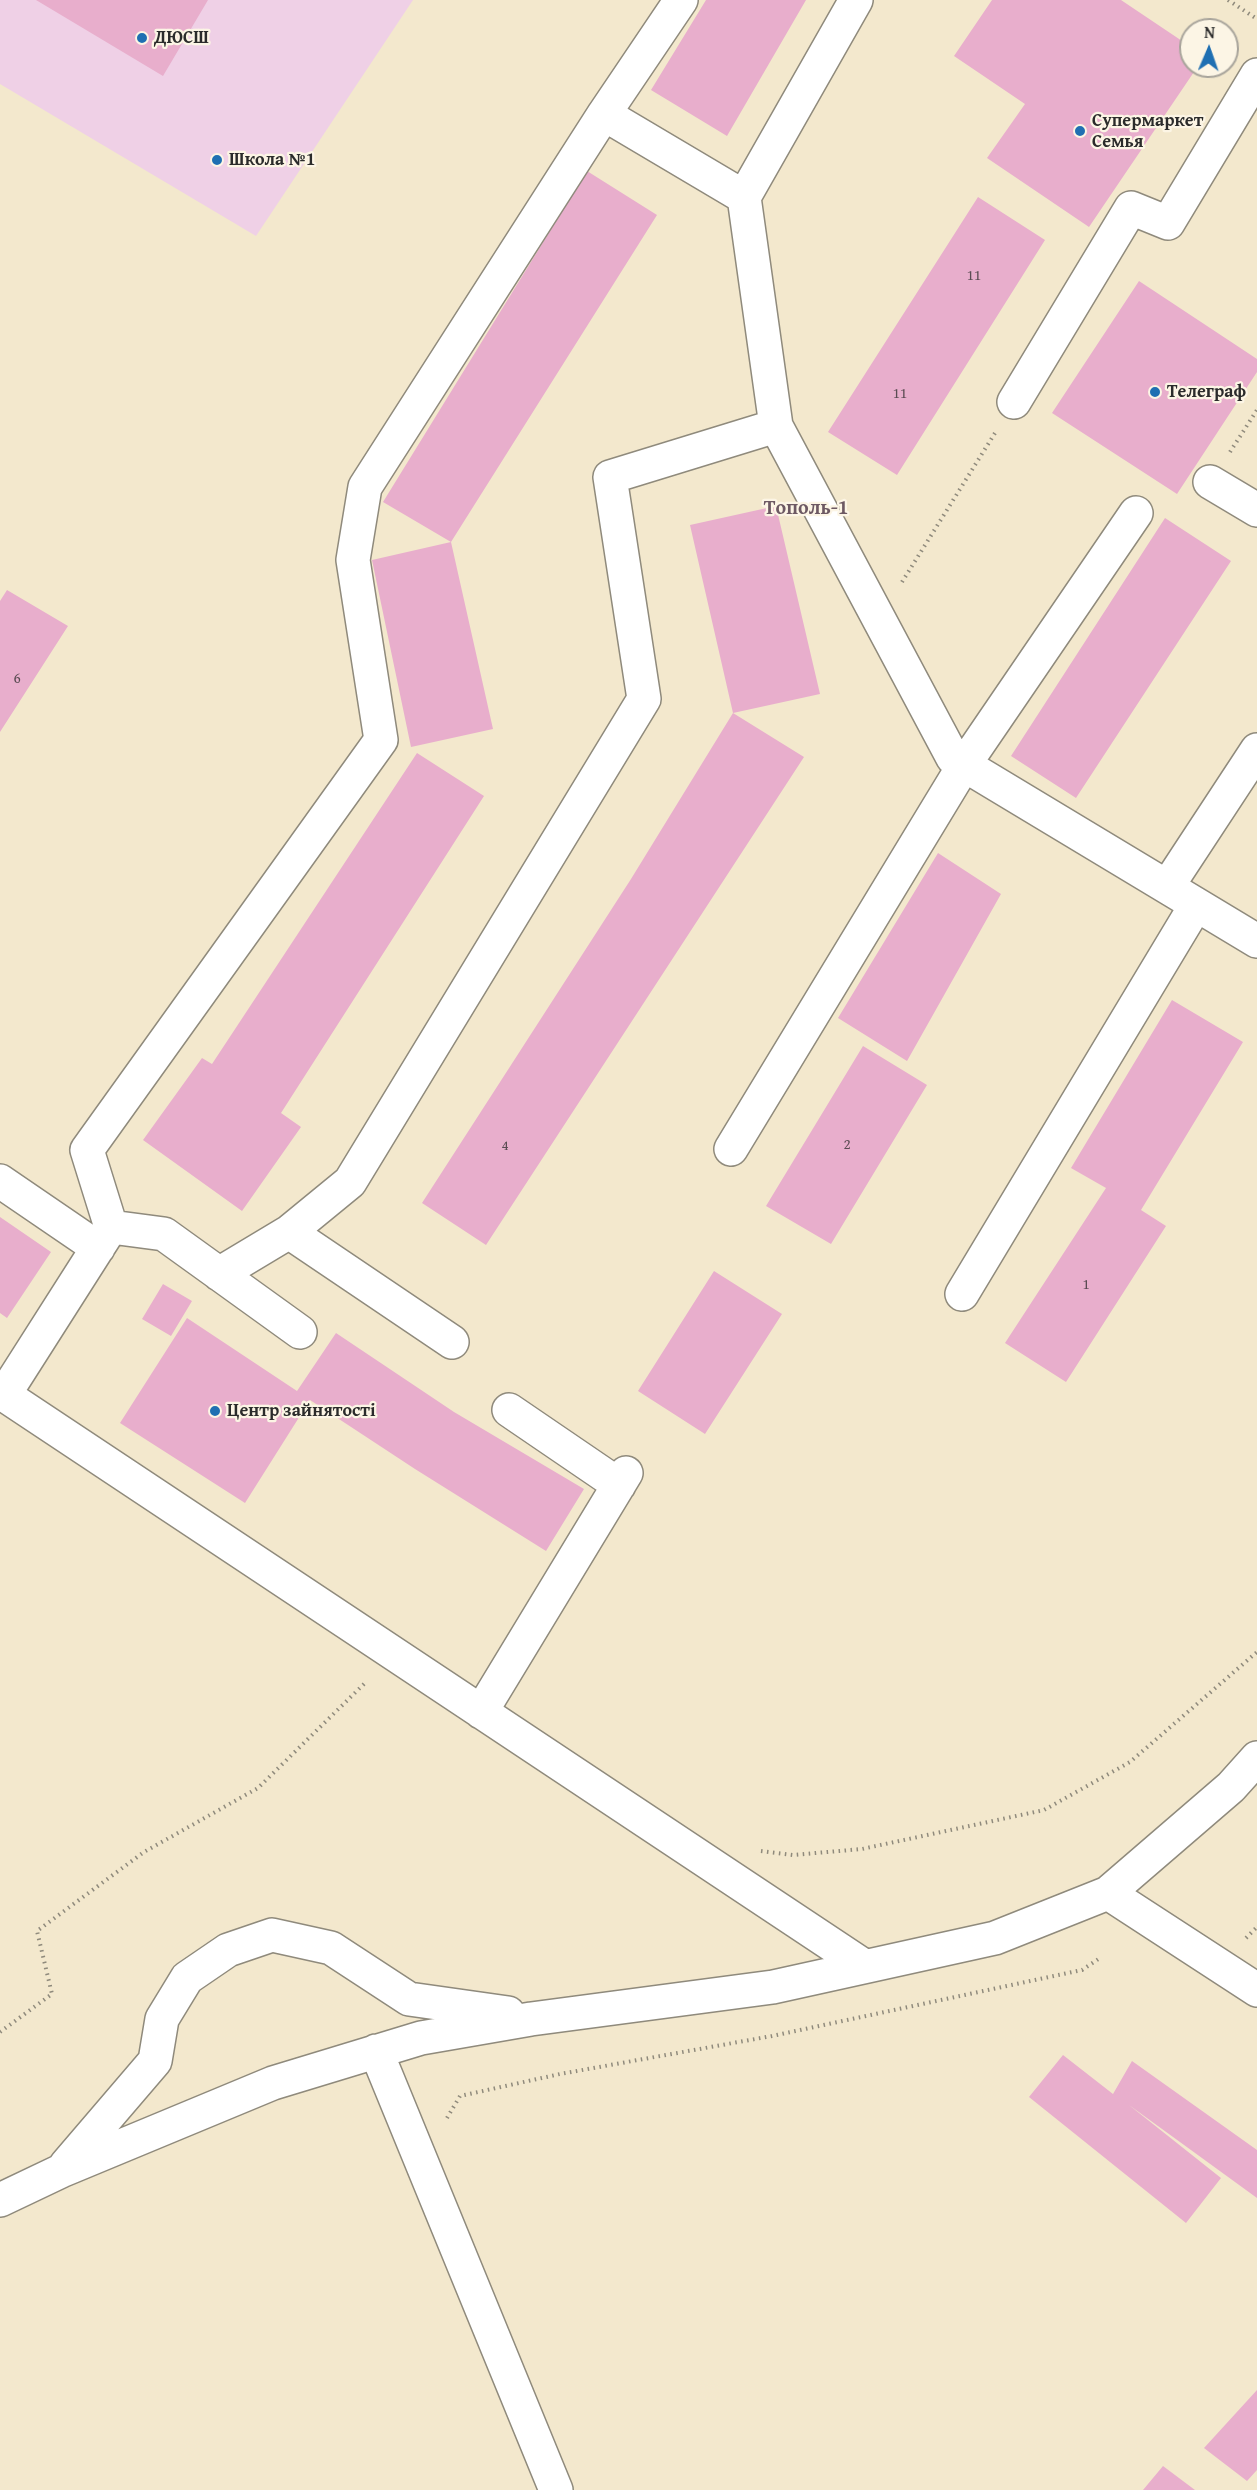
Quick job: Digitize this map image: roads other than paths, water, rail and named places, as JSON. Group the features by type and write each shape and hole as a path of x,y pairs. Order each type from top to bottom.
{"street":[{"path":"681,0 604,114 365,487 353,560 381,740 87,1150 104,1238 2,1394 864,1966"},
{"path":"856,0 744,197 776,426 953,758 1257,941"},
{"path":"1014,402 1131,207 1168,223 1257,75"},
{"path":"604,114 744,197"},
{"path":"219,1274 289,1232 350,1182 644,699 610,477 776,426"},
{"path":"1210,482 1257,510"},
{"path":"731,1149 964,765 1136,513"},
{"path":"1167,887 1257,750"},
{"path":"962,1294 1196,904"},
{"path":"0,1181 104,1238 164,1234 300,1332"},
{"path":"289,1232 452,1342"},
{"path":"481,1712 623,1479 509,1410"},
{"path":"0,2200 61,2171 273,2084 421,2038 540,2018 773,1987 995,1938 1108,1893 1231,1787 1257,1758"},
{"path":"1108,1893 1257,1990"},
{"path":"61,2171 155,2061 162,2019 187,1978 228,1950 272,1935 331,1948 409,2000 540,2018"},
{"path":"376,2051 556,2490"}],"place":[{"name":"ДЮСШ","path":"142,38"},
{"name":"Супермаркет Семья","path":"1080,131"},
{"name":"Школа №1","path":"217,160"},
{"name":"Телеграф","path":"1155,392"},
{"name":"Центр зайнятості","path":"215,1411"}],"district":[{"name":"Тополь-1","path":"806,509"}]}
